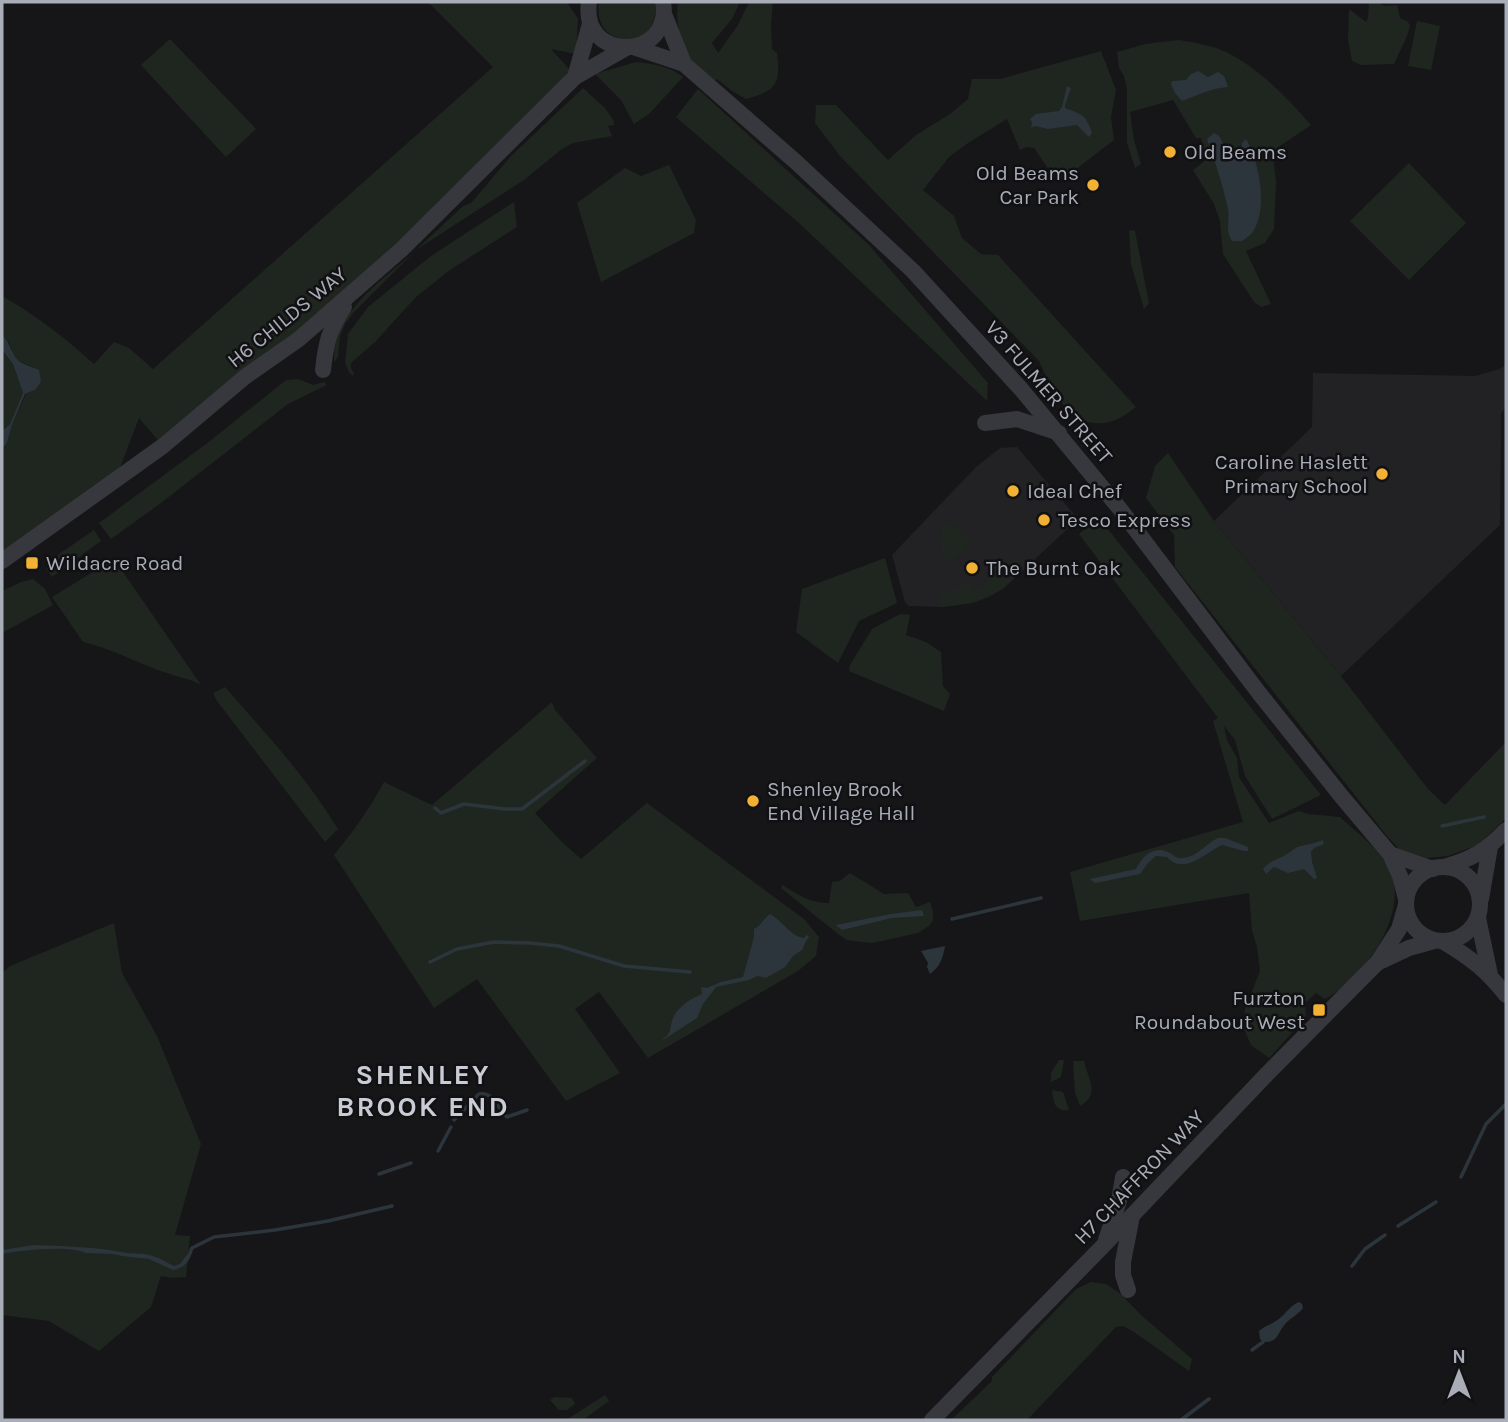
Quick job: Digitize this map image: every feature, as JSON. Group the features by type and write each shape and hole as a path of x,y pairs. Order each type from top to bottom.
{"street":[{"name":"H6 CHILDS WAY","path":"2,561 163,446 246,376 299,339 402,249 575,77 654,36 660,26 664,7"},
{"name":"V3 FULMER STREET","path":"664,7 684,64"},
{"name":"H6 CHILDS WAY","path":"575,77 586,10"},
{"name":"V3 FULMER STREET","path":"586,10 596,34 605,42 615,47 630,48 684,64 796,162 913,271 1021,388 1120,509 1259,693 1390,854 1400,876 1406,902"},
{"path":"323,370 331,327 353,293"},
{"path":"985,423 1017,419 1059,433"},
{"path":"1506,830 1490,847 1465,861 1423,873 1409,889 1406,902 1407,914 1417,931 1461,952 1490,975 1506,995"},
{"path":"1490,847 1478,918 1490,975"},
{"name":"V3 FULMER STREET","path":"1390,854 1438,868"},
{"path":"1438,868 1464,873 1478,890 1480,901"},
{"name":"H7 CHAFFRON WAY","path":"932,1420 1377,963 1399,929 1406,902"},
{"path":"1439,941 1454,940 1464,935 1478,918"},
{"name":"H7 CHAFFRON WAY","path":"1377,963 1409,948 1439,941"},
{"path":"1104,1245 1119,1201 1123,1177"},
{"path":"1128,1290 1123,1275 1123,1262 1132,1216"}],"shaded area":[{"path":"428,2 567,2 578,19 576,54 551,49 570,70 492,160 402,249 163,446 139,418 115,481 2,561 2,449 7,443 26,394 35,390 41,382 34,367 15,356 2,335 2,296 50,327 94,364 114,342 129,348 153,369 493,67"},
{"path":"599,2 655,2 654,19 648,31 638,38 626,40 615,37 605,30 599,18"},
{"path":"678,2 740,2 732,19 712,43 718,53 738,25 749,2 773,2 772,49 777,53 778,64 774,85 764,93 746,99 717,79 714,81 686,52 678,23"},
{"path":"1369,2 1379,2 1384,6 1397,5 1400,18 1410,25 1394,64 1361,65 1352,61 1348,40 1349,9 1366,22"},
{"path":"1417,21 1440,26 1431,70 1408,66"},
{"path":"170,39 256,129 226,157 141,65"},
{"path":"1179,40 1220,49 1254,69 1311,125 1277,148 1274,164 1274,229 1265,243 1246,251 1271,304 1261,307 1254,302 1223,254 1220,221 1214,204 1193,170 1206,160 1201,138 1196,138 1173,100 1130,112 1141,164 1135,168 1127,143 1127,89 1119,68 1117,52 1145,44"},
{"path":"1101,51 1116,90 1111,117 1114,140 1058,183 1034,148 1026,147 1020,150 1007,119 949,157 923,190 954,216 962,238 981,254 998,255 1136,407 1118,419 1103,423 1089,422 1068,409 1051,387 1039,361 840,156 815,123 816,105 836,105 888,160 916,135 968,99 972,79 1000,79"},
{"path":"636,62 667,68 683,77 649,114 634,124 621,100 595,74"},
{"path":"1198,71 1208,77 1218,72 1224,76 1228,87 1182,101 1175,93 1172,81 1186,80"},
{"path":"1067,86 1071,88 1065,108 1086,119 1092,133 1089,137 1077,125 1048,129 1035,126 1031,128 1030,119 1036,114 1059,111"},
{"path":"583,88 605,108 614,121 614,125 608,126 612,136 573,143 562,149 524,180 416,250 463,206 471,203 511,156"},
{"path":"698,89 869,245 988,383 987,401 800,224 676,117"},
{"path":"1214,133 1231,151 1242,147 1246,139 1255,159 1260,184 1260,209 1253,232 1242,241 1232,241 1229,233 1226,200 1207,139"},
{"path":"1409,163 1466,223 1409,280 1350,221"},
{"path":"669,165 696,220 694,233 601,282 577,203 625,168 641,176"},
{"path":"514,202 517,227 450,270 416,297 375,342 351,363 353,376 345,363 348,334 368,307 431,256"},
{"path":"1129,230 1135,231 1149,303 1144,309 1131,264"},
{"path":"415,251 345,324 340,337 338,357 334,362 341,328 350,313 374,286"},
{"path":"2,335 18,360 39,370 41,382 35,390 25,394 7,443 2,449 2,431 10,424 23,393 13,364 2,350"},
{"path":"2,351 13,364 23,393 10,424 2,431"},
{"name":"Caroline Haslett Primary School","path":"1506,364 1506,408 1501,413 1500,525 1341,676 1214,521 1312,427 1313,373 1475,376 1500,369"},
{"path":"298,379 313,385 324,382 327,385 288,404 111,539 99,523 210,441 286,380"},
{"path":"1017,447 1078,519 1004,588 991,596 973,603 942,607 909,606 905,602 892,555 976,467 1000,448"},
{"path":"1168,453 1214,521 1341,676 1428,789 1445,805 1506,742 1506,818 1478,845 1448,856 1426,858 1399,849 1387,836 1175,567 1174,535 1146,498 1155,466"},
{"path":"1099,518 1321,795 1272,819 1245,776 1235,740 1224,726 1227,740 1237,758 1239,777 1269,823 1299,811 1340,817 1375,849 1391,873 1395,890 1393,908 1379,945 1354,977 1339,990 1325,999 1316,993 1305,1003 1306,1017 1269,1058 1251,1045 1244,1029 1245,1009 1260,971 1252,931 1249,893 1080,921 1070,872 1243,822 1213,721 1218,718 1079,534"},
{"path":"950,521 971,543 949,564 942,553 941,530"},
{"path":"94,530 101,541 52,577 46,568 59,554"},
{"path":"885,558 897,603 859,621 838,663 796,632 802,589"},
{"path":"114,559 201,685 83,642 52,597"},
{"path":"1000,568 1013,579 996,592 972,602 942,607 938,596 960,589 967,582 976,591"},
{"path":"33,579 45,589 53,605 2,633 2,591"},
{"path":"900,614 910,615 906,635 926,642 941,652 943,686 950,694 944,711 849,671 872,629"},
{"path":"225,687 284,755 326,810 338,829 325,842 217,701 213,693"},
{"path":"552,702 555,710 597,758 535,813 581,859 647,803 804,919 819,937 816,956 798,971 648,1058 599,992 575,1009 620,1073 566,1101 477,979 434,1008 334,855 361,820 384,782 432,805"},
{"path":"1218,838 1248,847 1248,851 1222,845 1188,864 1156,856 1140,874 1095,883 1090,879 1136,869 1141,860 1153,851 1163,850 1179,858 1189,857"},
{"path":"1323,840 1324,844 1311,852 1317,878 1314,879 1304,869 1288,873 1274,867 1266,874 1263,869 1297,847"},
{"path":"850,873 884,894 908,893 916,907 930,902 933,920 930,925 918,933 873,943 847,940 781,888 783,885 804,898 829,903 832,882 840,881"},
{"path":"922,910 924,916 892,918 842,930 836,925 891,914"},
{"path":"770,914 799,937 809,937 802,950 793,956 785,967 766,978 757,976 716,987 703,1004 697,1018 660,1042 670,1032 672,1021 679,1009 702,994 701,987 707,988 743,977 754,929"},
{"path":"114,923 122,973 157,1036 201,1144 175,1235 190,1236 186,1277 161,1276 151,1307 99,1351 49,1321 2,1315 2,973 10,966"},
{"path":"945,946 940,962 930,974 928,963 921,951"},
{"path":"1059,1060 1064,1060 1061,1077 1051,1082 1051,1073"},
{"path":"1073,1061 1084,1061 1092,1091 1090,1097 1080,1106 1075,1093"},
{"path":"1052,1090 1063,1092 1069,1110 1058,1108"},
{"path":"34,1245 146,1254 174,1266 180,1264 192,1251 186,1264 173,1270 149,1259 68,1249 2,1254 2,1250"},
{"path":"1091,1282 1106,1284 1121,1294 1192,1359 1189,1371 1134,1332 1123,1326 1116,1327 1027,1420 951,1420 992,1381 992,1377 1076,1289"},
{"path":"1299,1302 1303,1308 1285,1324 1274,1339 1263,1342 1259,1331"},
{"path":"605,1395 609,1401 583,1420 566,1420"},
{"path":"554,1397 572,1398 575,1404 567,1410 559,1410 550,1400"}],"waterway":[{"path":"435,808 441,813 464,804 522,809 585,761"},
{"path":"1442,826 1484,817"},
{"path":"952,919 1041,898"},
{"path":"430,962 457,949 494,942 530,943 559,946 624,966 690,972"},
{"path":"454,1120 479,1094 489,1095 507,1117 527,1110"},
{"path":"1461,1177 1486,1124 1506,1104"},
{"path":"438,1151 451,1127"},
{"path":"379,1174 411,1163"},
{"path":"1398,1226 1436,1202"},
{"path":"190,1253 192,1248 214,1237 328,1221 392,1206"},
{"path":"1352,1266 1365,1249 1385,1235"},
{"path":"1252,1350 1263,1342"},
{"path":"1181,1420 1209,1399"}],"place":[{"name":"Old Beams","path":"1170,152"},
{"name":"Old Beams Car Park","path":"1093,185"},
{"name":"Caroline Haslett Primary School","path":"1382,474"},
{"name":"Ideal Chef","path":"1013,491"},
{"name":"Tesco Express","path":"1044,520"},
{"name":"Wildacre Road","path":"32,563"},
{"name":"The Burnt Oak","path":"972,568"},
{"name":"Shenley Brook End Village Hall","path":"753,801"},
{"name":"Furzton Roundabout West","path":"1319,1010"}],"district":[{"name":"SHENLEY BROOK END","path":"423,1090"}]}
